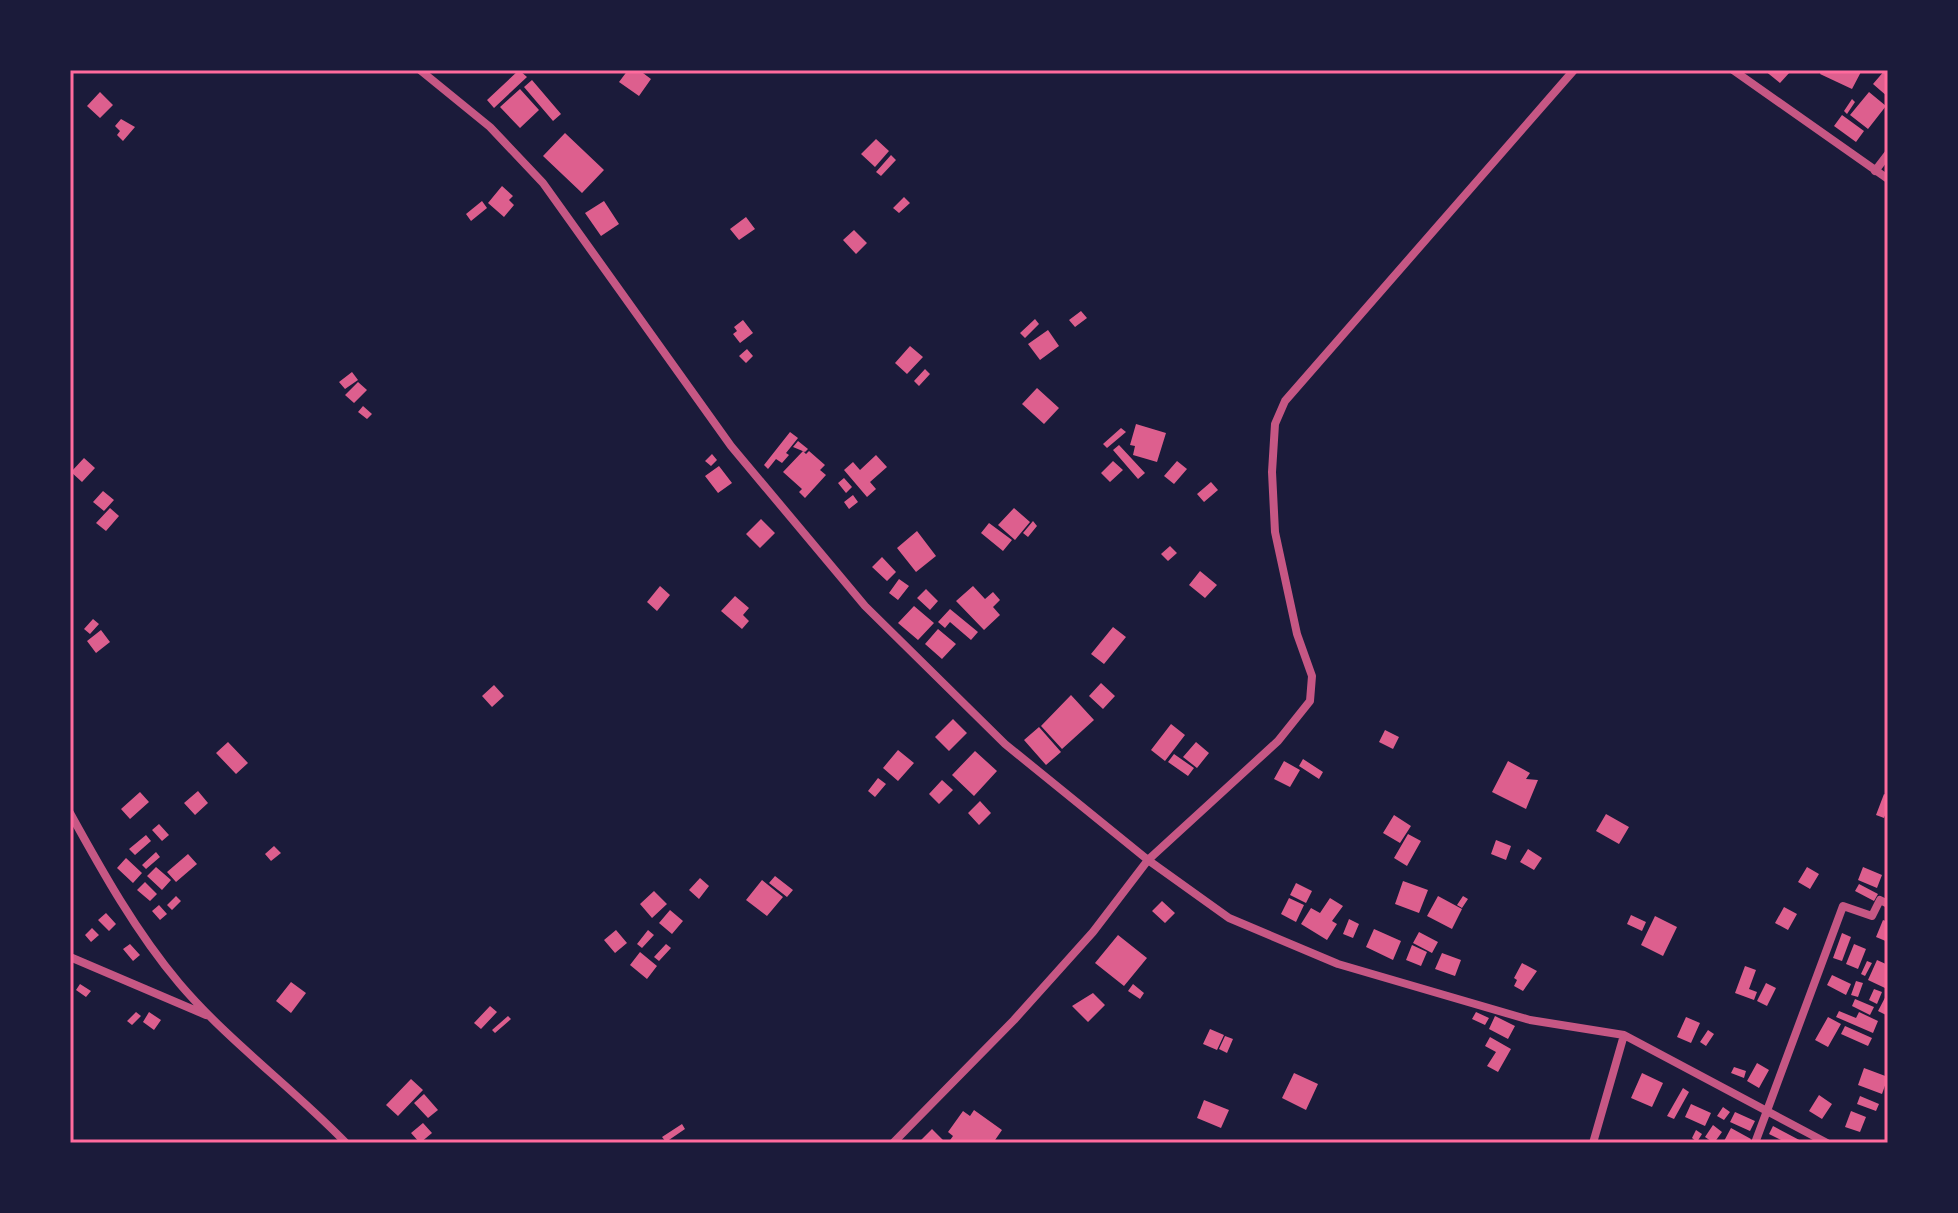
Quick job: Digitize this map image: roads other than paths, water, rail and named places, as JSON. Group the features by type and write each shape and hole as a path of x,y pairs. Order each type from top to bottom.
{"street":[{"path":"420,70 490,127 543,183 731,446 865,606 1005,744 1148,860 1229,918 1338,964 1530,1020 1624,1035 1827,1143"},
{"path":"893,1143 1024,1009 1093,932 1148,860 1278,741 1310,701 1312,676 1297,634 1275,532 1272,472 1275,424 1285,401 1574,70"},
{"path":"1733,70 1888,179"},
{"path":"1875,171 1888,154"},
{"path":"70,813 177,981 211,1017 346,1143"},
{"path":"1755,1143 1843,906 1872,916 1880,900 1888,904"},
{"path":"70,957 211,1017"},
{"path":"1593,1143 1624,1035"}]}
